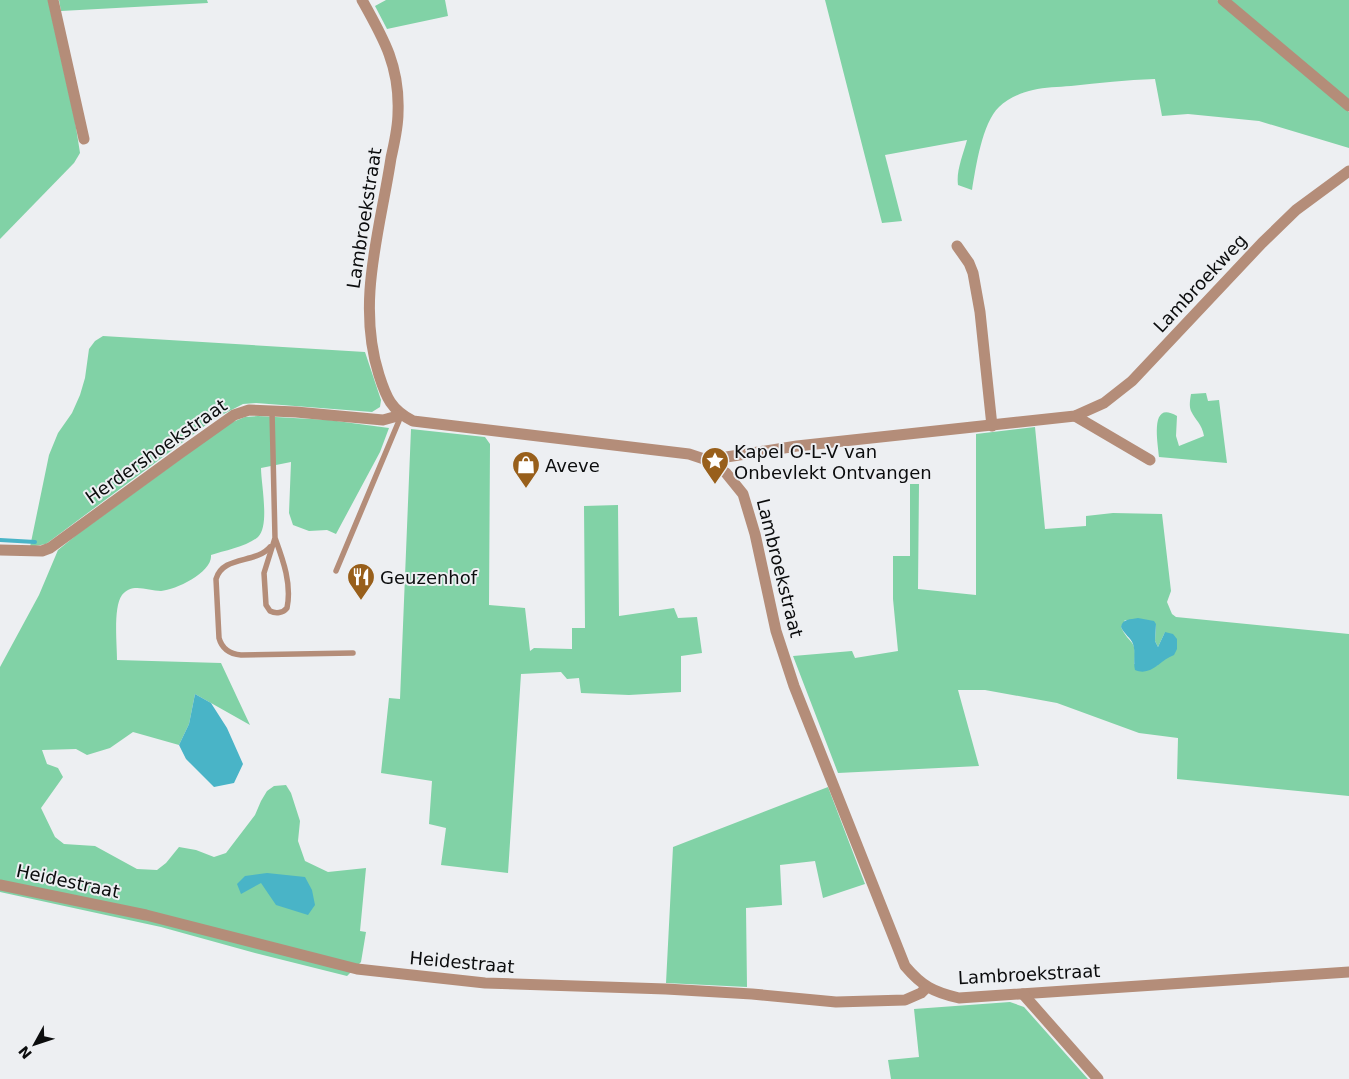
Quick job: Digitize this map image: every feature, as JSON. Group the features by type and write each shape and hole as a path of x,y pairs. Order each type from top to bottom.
{"street":[{"path":"53,0 84,139"},
{"name":"Lambroekstraat","path":"362,0 385,40 396,77 398,114 372,265 368,309 373,355 386,398 401,415 413,421 689,454 708,460 726,473 743,494 755,534 776,632 794,686 905,966 916,979 938,993 959,998 1349,972"},
{"path":"1223,0 1349,106"},
{"name":"Lambroekweg","path":"708,460 797,446 1075,416 1104,403 1132,381 1262,242 1296,210 1349,171"},
{"path":"957,246 969,263 975,282 992,426"},
{"name":"Herdershoekstraat","path":"0,550 42,551 50,548 234,415 249,410 383,420 401,415"},
{"path":"1075,416 1150,460"},
{"name":"Heidestraat","path":"0,885 146,915 357,969 391,973 485,983 752,994 836,1002 905,1000 921,993 927,987"},
{"path":"1023,994 1098,1079"}],"lane":[{"path":"272,411 274,541 264,573 266,605 273,612 280,612 286,609 288,605 288,583 284,562 274,541"},
{"path":"336,571 401,415"},
{"path":"274,541 264,554 229,564 219,570 216,579 219,638 222,645 229,652 241,655 353,653"}],"green space":[{"path":"0,0 48,0 75,121 80,153 74,163 0,239"},
{"path":"59,0 207,0 208,3 61,11"},
{"path":"386,0 445,0 448,16 387,29 375,6"},
{"path":"825,0 1217,0 1349,112 1349,148 1259,121 1188,114 1162,116 1155,79 1042,88 1024,92 1010,99 1002,104 993,114 984,134 972,190 958,185 959,169 967,140 885,155 902,221 882,223"},
{"path":"1229,0 1349,0 1349,100"},
{"path":"103,336 365,352 381,400 380,407 372,412 256,403 243,404 214,419 46,544 30,547 49,455 58,433 72,413 80,395 85,378 89,349 95,341"},
{"path":"1206,393 1208,401 1219,400 1227,463 1159,457 1157,425 1162,413 1168,412 1177,416 1176,436 1179,446 1204,436 1200,425 1191,411 1190,403 1191,394"},
{"path":"245,417 329,420 389,428 380,452 336,534 327,530 309,531 293,525 289,513 291,462 261,468 264,524 262,532 258,537 242,546 211,555 206,568 184,584 161,591 135,588 126,591 122,595 117,608 116,626 117,660 221,663 250,725 195,694 189,724 179,745 133,732 110,748 87,755 76,749 42,750 47,764 58,768 63,777 41,808 55,837 64,844 95,846 137,869 157,870 166,863 179,847 196,850 214,857 226,853 255,815 267,791 274,786 286,785 291,793 300,821 298,841 305,861 328,872 366,868 360,931 366,932 361,962 347,976 161,927 0,892 0,667 39,595 58,550 230,423"},
{"path":"1035,427 1045,529 1086,526 1086,516 1113,513 1162,514 1171,591 1167,602 1172,614 1176,617 1349,634 1349,796 1177,779 1178,738 1139,733 1057,703 985,690 958,690 979,766 838,773 793,656 852,651 855,658 898,651 893,599 893,556 910,556 910,484 919,484 918,589 976,595 976,434","holes":["1125,620 1156,624 1155,641 1158,647 1165,632 1157,666 1134,664 1134,646 1121,627"]},
{"path":"411,429 485,437 490,444 489,605 525,608 530,651 534,648 572,649 572,628 585,628 584,506 618,505 619,616 674,608 678,618 697,617 702,653 681,656 681,692 629,695 581,693 579,678 567,679 561,672 521,674 508,873 441,865 446,828 429,824 432,781 381,773 389,698 400,699"},
{"path":"828,787 865,884 823,898 815,861 780,865 782,905 746,908 747,987 666,983 673,847"},
{"path":"1010,1002 1024,1007 1088,1079 891,1079 888,1060 919,1057 914,1009"}],"water":[{"path":"1138,618 1154,621 1156,624 1155,641 1158,647 1165,632 1173,634 1177,639 1177,649 1174,655 1151,670 1141,672 1135,670 1133,644 1121,627 1125,621"},
{"path":"195,694 211,703 227,728 243,764 234,783 214,787 186,759 179,745 189,724"},
{"path":"267,873 305,877 312,890 315,905 308,915 276,905 261,883 241,894 237,884 245,876"}],"waterway":[{"path":"0,540 35,542"}],"place":[{"name":"Kapel O-L-V van Onbevlekt Ontvangen","path":"715,485"},
{"name":"Aveve","path":"526,489"},
{"name":"Geuzenhof","path":"361,601"}]}
